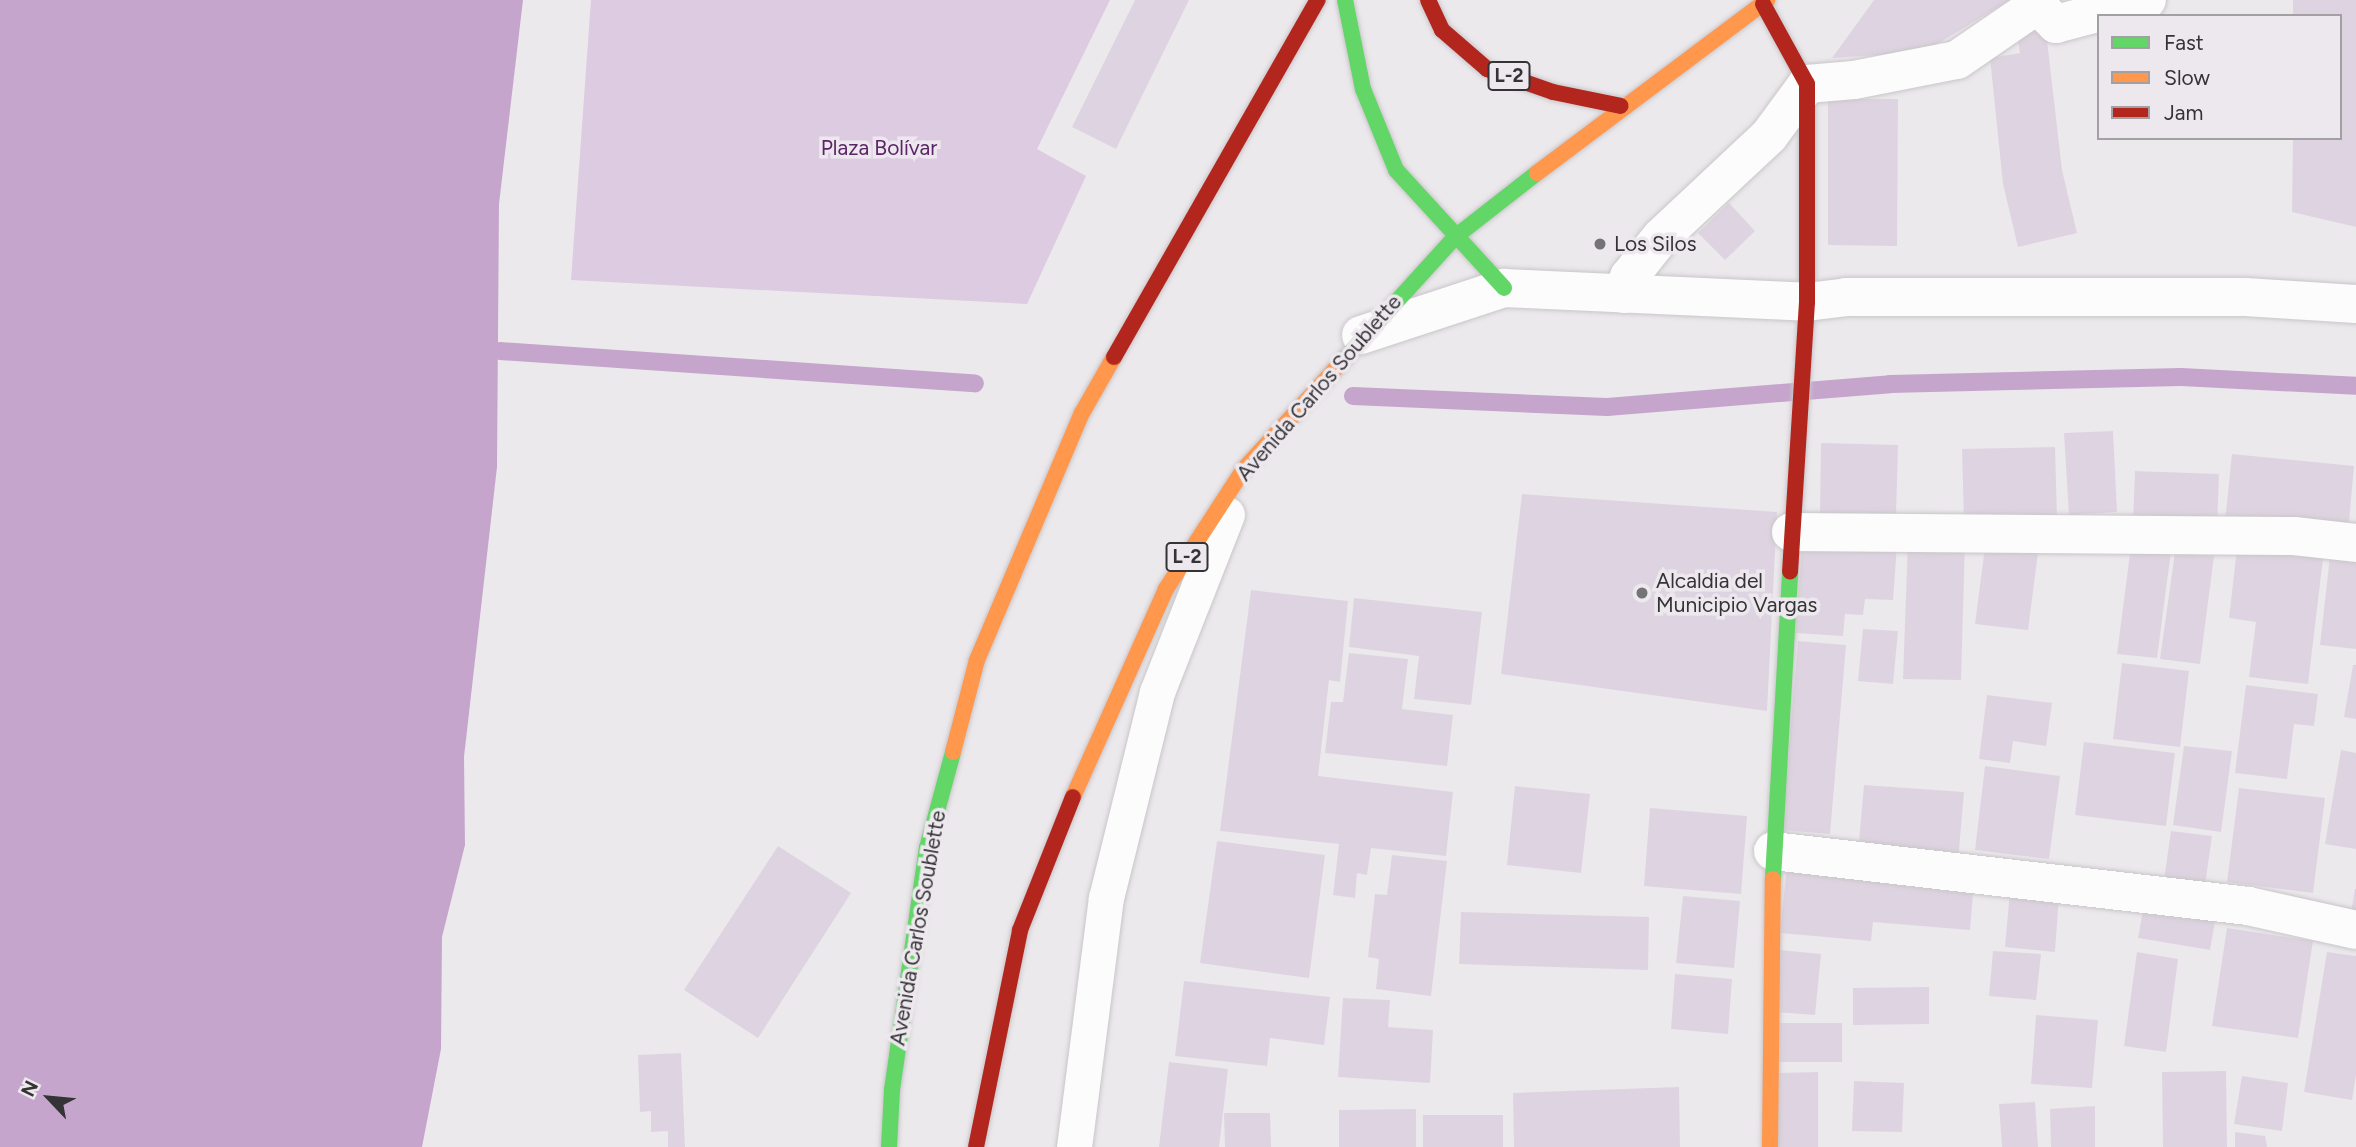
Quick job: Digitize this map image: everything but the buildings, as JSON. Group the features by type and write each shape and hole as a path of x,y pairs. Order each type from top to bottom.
{"main road":[{"name":"Avenida Carlos Soublette","path":"889,1147 892,1090 927,848 977,660 1082,413 1318,0"},
{"path":"1345,0 1363,89 1396,170 1504,288"},
{"name":"L-2","path":"1428,0 1443,30 1487,69 1553,92 1621,106"},
{"name":"Avenida Carlos Soublette","path":"976,1147 1020,930 1095,741 1166,589 1244,469 1362,335 1455,237 1621,106 1765,2"},
{"path":"1765,2 1807,83 1807,302 1794,476 1773,851 1769,1147"}],"street":[{"path":"1624,294 1629,277 1661,237 1769,136 1807,83 1854,80 1957,60 2037,5 2056,24 2147,0"},
{"path":"1362,335 1504,288 1807,302 1846,297 2245,297 2356,304"},
{"path":"1791,532 2294,536 2356,543"},
{"path":"1773,851 2248,906 2356,930"}],"lane":[{"path":"1074,1147 1106,898 1157,692 1244,469"}],"green space":[{"name":"Plaza Bolívar","path":"591,0 1110,0 1037,149 1086,176 1027,304 571,280"}],"shaded area":[{"path":"0,0 523,0 499,204 497,467 464,757 465,845 442,937 441,1049 422,1147 0,1147"}],"waterway":[{"path":"500,351 975,383"},
{"path":"1353,396 1607,407 1890,384 2181,377 2356,386"}],"traffic: fast":[{"path":"1345,0 1363,89 1396,170 1504,288"},
{"path":"1339,365 1455,237 1537,173"},
{"path":"1773,879 1790,571"},
{"path":"889,1147 892,1090 927,848 953,752"}],"traffic: slow":[{"path":"1537,173 1767,0"},
{"path":"953,752 977,660 1082,413 1114,357"},
{"path":"1073,797 1166,589 1244,469 1339,365"},
{"path":"1770,1147 1773,879"}],"traffic: jam":[{"path":"1114,357 1318,0"},
{"path":"1428,0 1442,30 1487,69 1553,92 1621,106"},
{"path":"1763,4 1807,84 1807,302 1790,571"},
{"path":"976,1147 1020,930 1073,797"}],"place":[{"name":"Los Silos","path":"1600,244"},
{"name":"Alcaldia del Municipio Vargas","path":"1642,593"}]}
